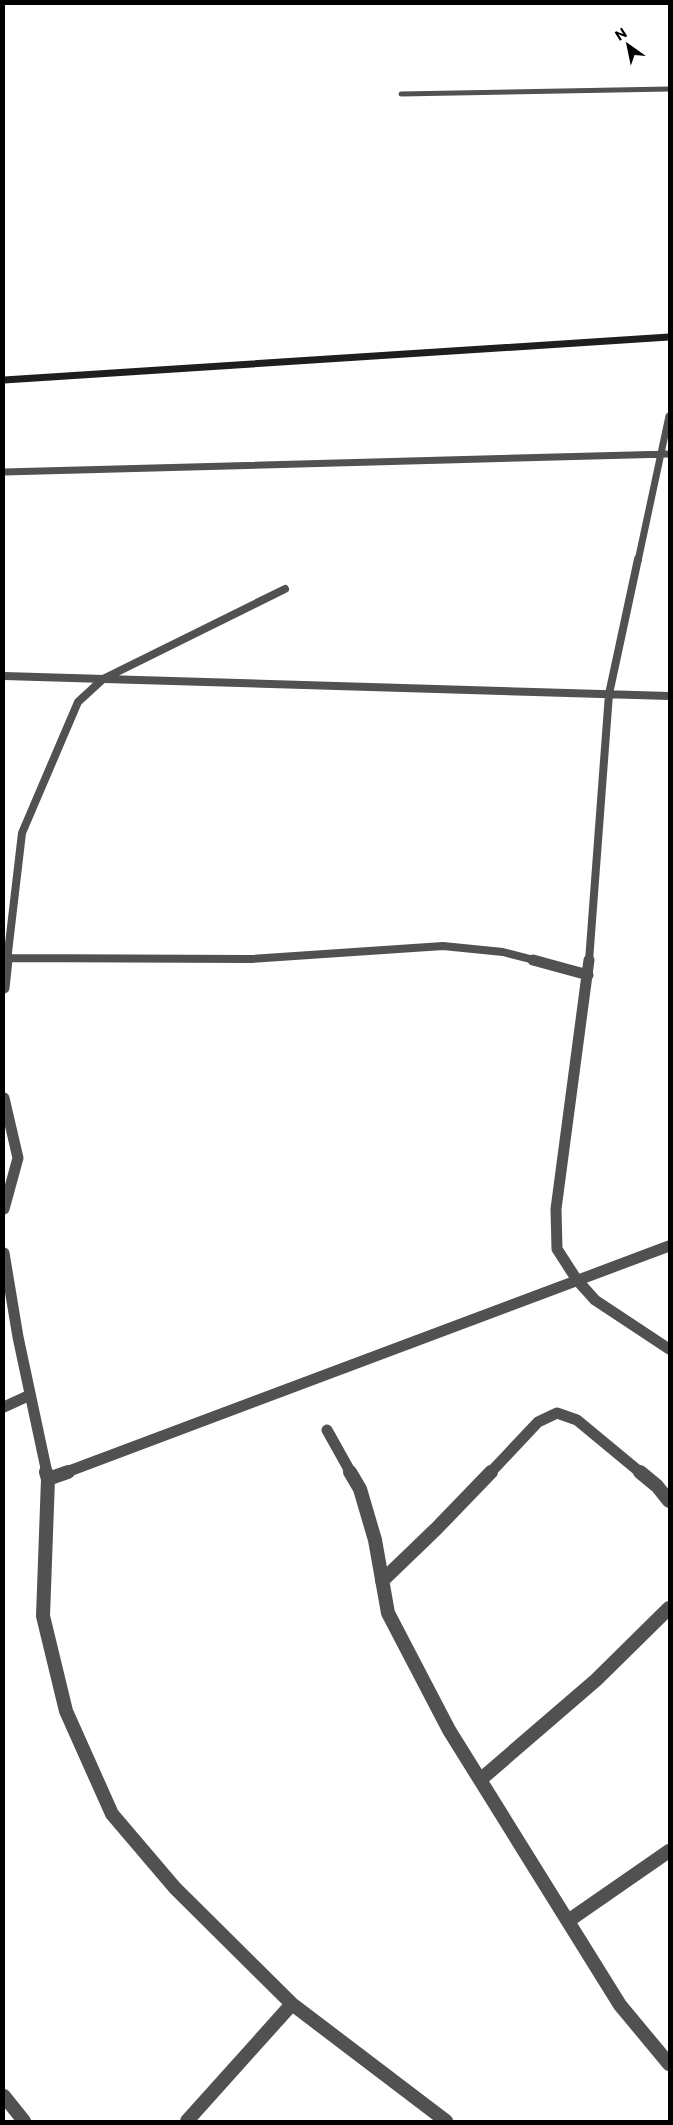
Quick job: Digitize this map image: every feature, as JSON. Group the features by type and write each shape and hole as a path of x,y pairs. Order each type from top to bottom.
{"street":[{"path":"401,94 669,89"},
{"path":"4,380 669,338"},
{"path":"669,416 665,454 609,694 588,975 556,1209 557,1249 577,1280 596,1300 669,1349"},
{"path":"4,472 665,454"},
{"path":"4,988 22,833 78,702 103,679 285,589"},
{"path":"4,676 669,696"},
{"path":"6,958 251,958 443,946 503,952 588,975"},
{"path":"4,1099 18,1158 4,1209"},
{"path":"48,1479 669,1246"},
{"path":"4,1253 30,1395 48,1479 43,1616 66,1711 112,1814 176,1888 292,2004 446,2121"},
{"path":"4,1406 30,1395"},
{"path":"382,1581 436,1529 538,1422 557,1413 577,1420 657,1486 669,1501"},
{"path":"327,1430 360,1490 376,1540 388,1613 449,1730 620,2005 669,2064"},
{"path":"480,1780 596,1680 669,1608"},
{"path":"568,1921 669,1851"},
{"path":"187,2121 292,2004"},
{"path":"4,2096 24,2121"}]}
